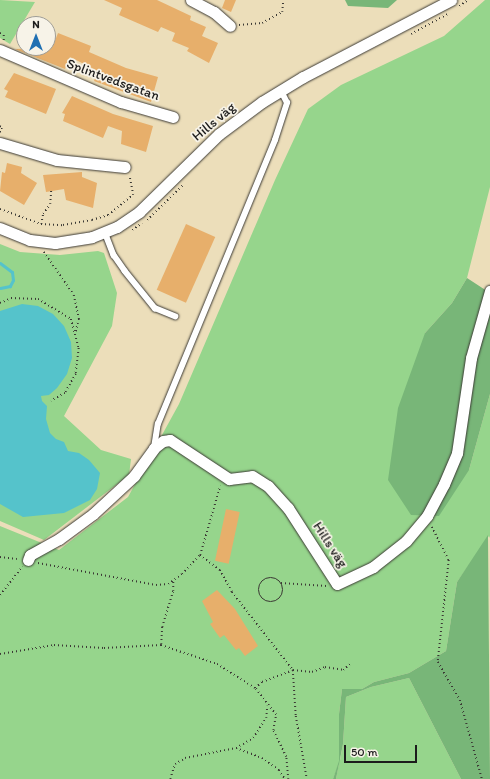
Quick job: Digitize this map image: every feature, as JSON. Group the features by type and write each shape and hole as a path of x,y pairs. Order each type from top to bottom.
{"street":[{"path":"191,0 214,12 230,26"},
{"name":"Hills väg","path":"0,228 30,240 55,243 70,242 105,232 139,212 219,134 262,102 453,4"},
{"name":"Splintvedsgatan","path":"0,50 120,102 173,117"},
{"path":"0,143 57,160 125,167"},
{"name":"Hills väg","path":"229,479 252,476 278,496 337,584 373,567 406,541 427,516 457,453 471,358 490,292"},
{"path":"28,560 30,555 59,539 93,514 134,476 154,448 163,441 177,442 229,479"}],"lane":[{"path":"154,448 158,424 275,140 286,103 281,91"},
{"path":"105,232 114,255 124,271 155,308 175,316"}],"path":[{"path":"230,26 262,23 282,12 283,0"},
{"path":"453,4 468,0"},
{"path":"410,34 450,13"},
{"path":"0,126 2,128 0,133"},
{"path":"0,209 41,224 78,224 108,215 133,196 131,180 125,167"},
{"path":"129,232 154,215 186,181"},
{"path":"41,224 43,214 50,204 51,191"},
{"path":"48,250 43,250 44,256 60,272 74,295 79,319 76,332"},
{"path":"0,303 11,298 38,299 71,319 76,332 78,348 76,374 65,393 51,401"},
{"path":"0,557 28,560 156,585 172,582 200,555 216,496 221,483 229,479"},
{"path":"427,516 449,560 438,662 460,700 482,779"},
{"path":"200,555 220,570 232,592 293,670 296,716 307,779"},
{"path":"0,595 28,560"},
{"path":"281,583 282,594 277,600 270,601 261,595 261,584 266,579 274,578 281,583 329,586 337,584"},
{"path":"161,645 162,628 171,598 172,582"},
{"path":"0,654 54,645 104,648 161,645 218,664 255,688 276,715 273,730 286,756 288,779"},
{"path":"255,688 262,682 293,670 312,672 325,667 343,670 351,663"},
{"path":"170,779 175,764 185,758 236,748 253,738 266,718 268,706"},
{"path":"236,748 262,758 279,770 285,779"}],"green space":[{"path":"0,0 35,2 27,16 16,16 16,34 10,44 0,38"},
{"path":"345,0 397,0 388,8 348,6"},
{"path":"485,0 490,0 490,187 467,278 452,303 425,333 469,470 490,394 490,538 489,536 457,582 446,651 409,673 374,682 362,689 342,689 339,714 340,760 343,744 346,697 371,687 409,678 461,779 336,779 339,763 333,779 0,779 0,526 59,550 128,497 179,404 275,180 308,109 341,85 444,36"},
{"path":"0,244 20,252 60,255 98,251 104,253 117,293 112,326 64,416 101,450 131,459 129,475 44,540 0,521"},
{"path":"467,278 490,293 490,394 469,470 439,516 411,515 388,480 398,408 425,333 452,303"},
{"path":"488,535 490,779 461,779 409,678 371,687 346,697 343,744 336,779 333,779 339,761 339,714 342,689 362,689 374,682 409,673 446,651 457,582"}],"water":[{"path":"22,304 38,306 53,314 64,326 71,342 72,358 67,374 57,388 49,395 41,396 42,401 47,406 46,419 50,433 56,439 64,442 68,451 79,453 89,460 100,473 97,489 90,500 64,513 23,517 0,504 0,311"}],"building":[{"path":"104,0 157,0 191,16 190,20 206,27 202,36 218,43 209,63 187,51 189,48 172,41 175,33 161,27 158,32 119,15 122,8"},
{"path":"225,0 236,0 231,12 222,8"},
{"path":"58,33 91,46 89,52 126,68 158,77 151,102 94,81 98,71 70,57 65,69 32,56 56,56 56,38"},
{"path":"14,73 56,89 46,114 5,97 8,91 4,89"},
{"path":"72,96 113,114 153,126 146,152 121,144 122,131 108,126 103,138 63,121 65,114 62,113"},
{"path":"7,163 22,167 21,173 37,183 24,205 0,191 2,172 5,173"},
{"path":"82,172 82,177 97,183 93,208 66,200 64,189 46,192 43,175"},
{"path":"186,224 215,237 186,303 157,290"},
{"path":"226,509 240,512 229,564 215,561"},
{"path":"217,590 235,609 258,646 245,656 239,648 236,650 224,635 220,638 210,624 213,622 202,601"}],"waterway":[{"path":"0,263 12,272 13,280 10,286 0,288"}]}
